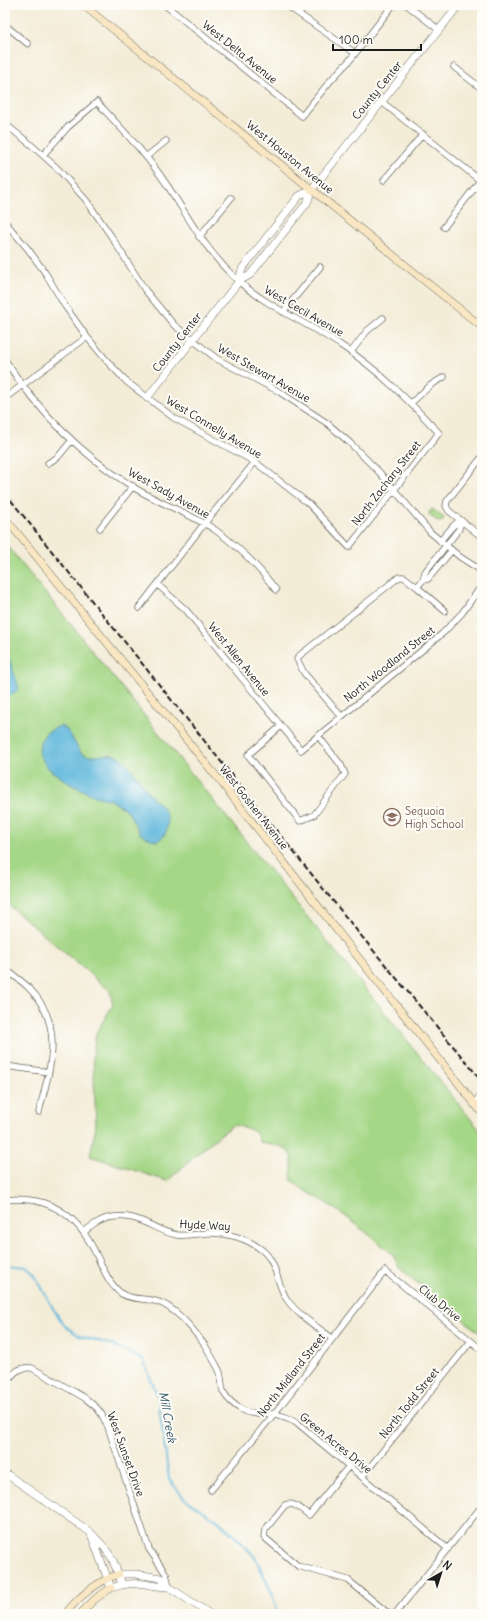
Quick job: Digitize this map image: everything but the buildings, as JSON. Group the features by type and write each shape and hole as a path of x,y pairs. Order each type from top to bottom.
{"main road":[{"name":"West Houston Avenue","path":"83,5 482,327"},
{"name":"West Goshen Avenue","path":"5,518 221,782 482,1113"},
{"path":"65,1614 86,1591 106,1578 119,1574"},
{"path":"80,1614 95,1599 111,1588"}],"street":[{"name":"West Delta Avenue","path":"165,5 302,116 333,77 355,53"},
{"path":"286,5 355,53 394,5"},
{"path":"407,5 439,30"},
{"name":"County Center","path":"148,398 239,281 250,275 307,203 312,189 459,5"},
{"path":"5,26 28,44"},
{"path":"454,67 482,89"},
{"name":"West Cecil Avenue","path":"43,155 68,127 97,102 146,157 167,185 200,237 222,264 239,281 257,296 351,352 387,380 439,433"},
{"path":"382,102 481,181 444,226"},
{"name":"West Stewart Avenue","path":"5,124 43,155 70,182 100,218 137,278 159,308 174,324 217,359 278,391 316,415 363,455 420,521 440,541 482,572"},
{"path":"384,180 423,134"},
{"path":"146,157 166,141"},
{"path":"200,237 231,198"},
{"name":"West Connelly Avenue","path":"5,222 28,249 46,274 65,306 87,338 127,382 174,418 256,462 309,504 349,547"},
{"path":"284,312 320,267"},
{"path":"351,352 367,331 383,318"},
{"path":"5,398 87,338"},
{"name":"West Sady Avenue","path":"5,360 22,385 42,410 72,440 96,461 133,486 204,524 230,541 248,558 276,590"},
{"path":"411,403 431,385 444,377"},
{"name":"North Zachary Street","path":"349,547 439,433"},
{"path":"48,463 58,457 72,440"},
{"path":"482,457 447,501 446,506 449,511 482,537"},
{"path":"138,608 204,524 256,462"},
{"path":"100,528 133,486"},
{"path":"440,541 459,529 461,520"},
{"path":"423,580 424,572 446,545 454,531"},
{"path":"417,587 423,580 428,579 452,550"},
{"path":"341,716 304,673 297,659 399,576 404,577 445,611"},
{"name":"West Allen Avenue","path":"158,584 186,610 301,750"},
{"name":"North Woodland Street","path":"301,750 443,634 462,613 482,585"},
{"path":"282,726 248,755 300,821 314,815 345,774 341,765 318,736"},
{"path":"5,969 28,987 38,999 46,1012 51,1028 53,1042 49,1072 39,1112"},
{"path":"5,1066 49,1072"},
{"path":"474,1104 482,1095"},
{"name":"Green Acres Drive","path":"5,1200 20,1198 44,1202 62,1212 84,1232 113,1286 122,1294 134,1299 155,1301 169,1307 204,1344 220,1371 223,1390 227,1398 242,1410 251,1413 274,1414 295,1421 448,1548"},
{"name":"Hyde Way","path":"84,1232 100,1220 128,1216 177,1235 210,1233 235,1236 249,1242 263,1251 270,1259 287,1300 296,1310 332,1338"},
{"name":"North Midland Street","path":"211,1490 274,1414 385,1271"},
{"name":"Club Drive","path":"385,1271 482,1350"},
{"name":"North Todd Street","path":"362,1477 471,1341"},
{"name":"West Sunset Drive","path":"5,1384 19,1368 32,1368 85,1398 97,1408 108,1427 149,1549 166,1574 169,1587"},
{"path":"349,1466 309,1515 291,1503 285,1505 265,1530 264,1537 298,1566 348,1580 389,1614"},
{"path":"5,1473 90,1532 112,1558 122,1584"},
{"path":"395,1614 482,1506"},
{"path":"90,1532 111,1588 122,1584 169,1587"},
{"path":"119,1574 149,1575 161,1578 169,1587 207,1613"}],"green space":[{"path":"432,509 444,518 442,521 439,522 429,515"},
{"path":"5,543 482,1133 482,1335 399,1268 394,1256 388,1250 328,1204 291,1180 292,1163 291,1156 288,1152 280,1146 259,1142 256,1134 250,1129 233,1125 211,1142 167,1181 90,1156 96,1125 93,1054 96,1033 113,1005 110,991 5,902"}],"water":[{"path":"5,647 19,688 5,698"},
{"path":"61,726 68,731 81,753 91,756 114,755 123,760 136,774 150,795 163,808 167,818 168,822 166,832 161,839 156,841 140,834 128,811 111,800 95,796 72,785 50,770 39,754 40,742 46,733"}],"waterway":[{"name":"Mill Creek","path":"5,1265 26,1267 34,1274 64,1325 79,1336 113,1345 143,1360 158,1397 169,1479 185,1499 217,1520 255,1557 272,1593 276,1608 280,1614"}],"railway":[{"path":"5,493 358,932 482,1081"}],"place":[{"name":"Sequoia High School","path":"392,817"}]}
